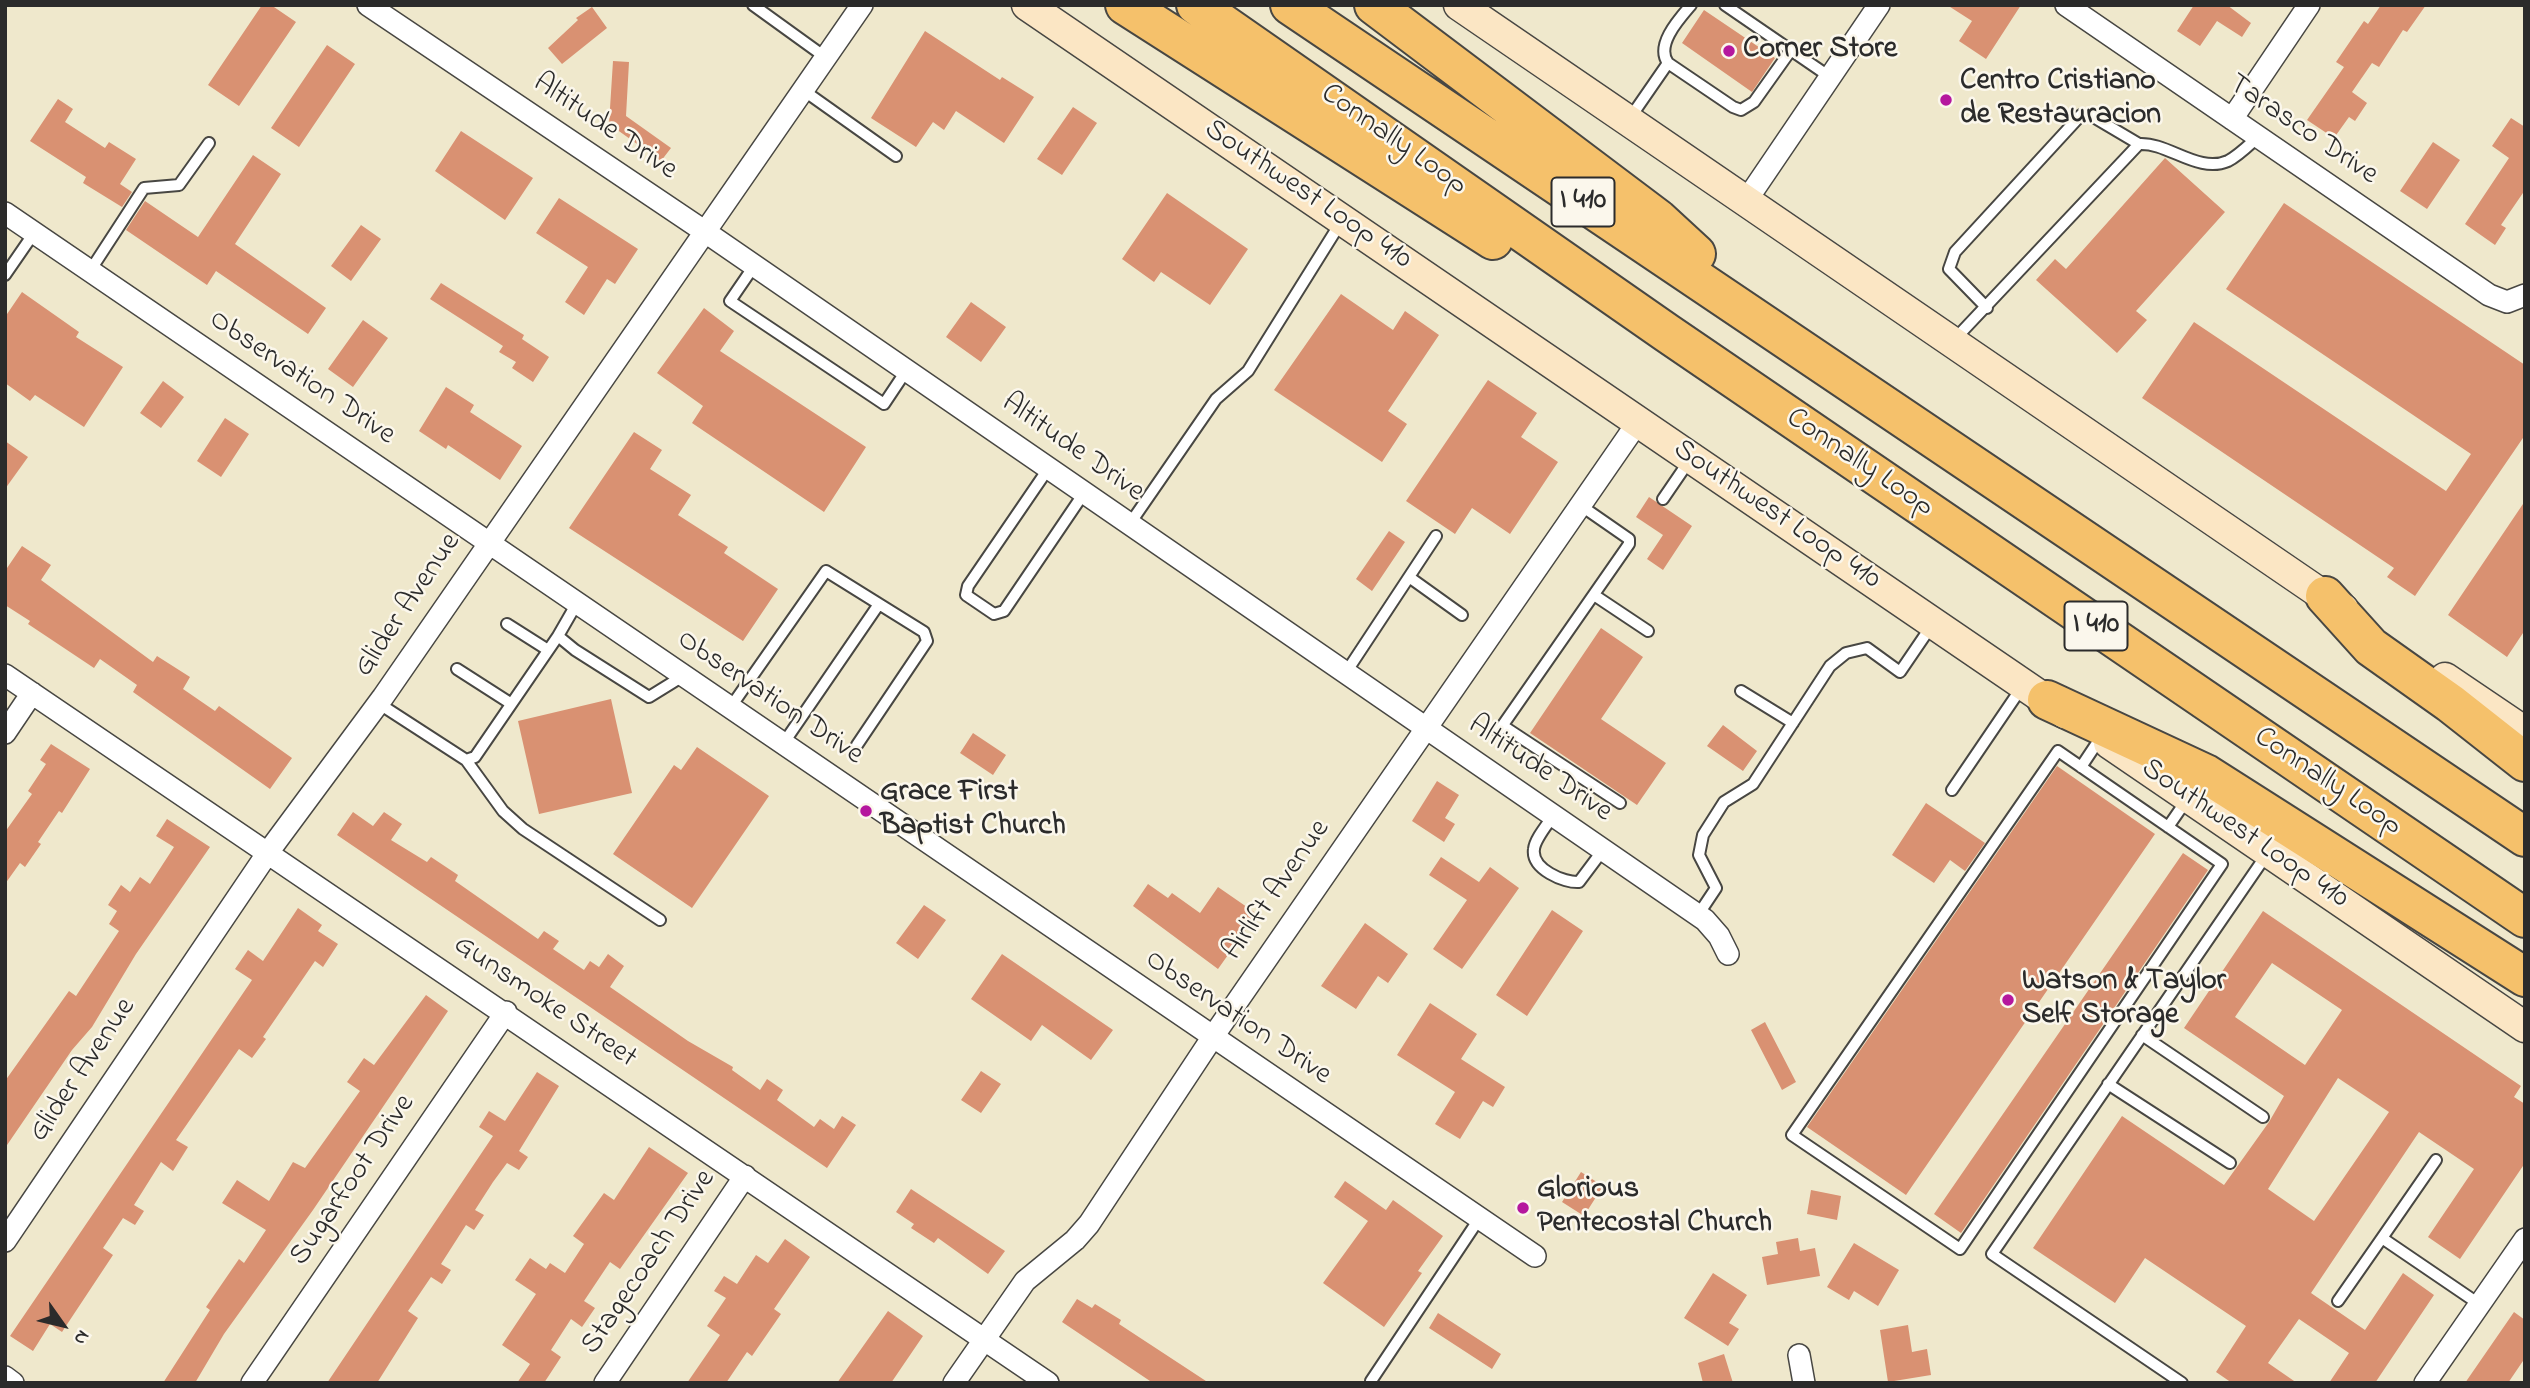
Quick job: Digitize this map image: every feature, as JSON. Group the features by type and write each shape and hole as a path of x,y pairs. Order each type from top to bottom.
{"highway":[{"path":"1125,5 1607,312 1667,333"},
{"name":"Connally Loop","path":"1196,5 1667,333 2525,918"},
{"name":"Connally Loop","path":"1290,5 2525,836"},
{"path":"1374,5 1658,219 1784,335"},
{"path":"2325,596 2371,646 2525,762"},
{"path":"2035,692 2207,774 2525,977"}],"main road":[{"name":"Southwest Loop 410","path":"1027,5 2525,1027"},
{"path":"1459,5 2525,732"}],"street":[{"name":"Altitude Drive","path":"368,5 704,231 1698,915 1719,936 1728,954"},
{"name":"Glider Avenue","path":"5,1241 269,851 378,703 862,5"},
{"path":"1745,201 1879,5"},
{"name":"Tarasco Drive","path":"2066,5 2489,295 2516,299"},
{"path":"2232,119 2309,5"},
{"name":"Observation Drive","path":"5,214 1535,1256"},
{"name":"Airlift Avenue","path":"954,1383 1025,1281 1075,1240 1089,1224 1212,1038 1637,422"},
{"name":"Gunsmoke Street","path":"5,675 269,851 1048,1383"},
{"path":"5,733 32,693"},
{"name":"Sugarfoot Drive","path":"252,1383 506,1012"},
{"name":"Stagecoach Drive","path":"605,1383 745,1176"},
{"path":"2425,1383 2525,1239"},
{"path":"1799,1355 1804,1383"},
{"path":"5,1377 13,1383"}],"lane":[{"path":"753,5 825,57"},
{"path":"1691,5 1663,46 1663,56 1668,63 1741,110 1754,102 1791,50"},
{"path":"1725,5 1830,77"},
{"path":"1628,121 1668,63"},
{"path":"803,90 897,156"},
{"path":"1987,308 1949,269 1955,252 2081,116 2090,115 2139,144 2153,143 2198,163 2227,162 2258,137"},
{"path":"90,271 144,188 178,185 209,143"},
{"path":"1952,342 1987,308 2139,144"},
{"path":"1129,525 1216,399 1248,371 1342,219"},
{"path":"5,275 34,233"},
{"path":"754,266 730,301 884,404 906,371"},
{"path":"1664,499 1691,458"},
{"path":"1048,469 968,586 966,595 994,614 1004,611 1084,494"},
{"path":"1580,505 1629,539 1629,544 1501,729 1620,803"},
{"path":"1345,674 1436,536"},
{"path":"730,708 827,571 924,632 927,641 857,745"},
{"path":"1409,577 1462,615"},
{"path":"1594,595 1648,631"},
{"path":"466,760 475,757 558,636 577,603"},
{"path":"783,744 879,604"},
{"path":"1698,915 1716,888 1699,855 1703,835 1724,802 1753,784 1830,666 1856,648 1867,648 1900,671 1933,623"},
{"path":"507,624 548,650"},
{"path":"558,636 575,650 649,697 683,676"},
{"path":"457,669 510,703"},
{"path":"1741,691 1793,723"},
{"path":"1952,790 2035,692"},
{"path":"378,703 466,760 503,811 523,829 660,920"},
{"path":"2081,766 2101,737"},
{"path":"2058,751 2081,766 2222,864 1960,1249 1792,1135 2058,751"},
{"path":"2168,827 2188,798"},
{"path":"1553,816 1534,848 1534,858 1551,874 1569,883 1579,882 1603,850"},
{"path":"2182,1383 1992,1254 2268,852"},
{"path":"2142,1035 2263,1117"},
{"path":"2108,1084 2230,1163"},
{"path":"2338,1301 2436,1160"},
{"path":"1371,1381 1479,1219"},
{"path":"2382,1238 2479,1304"}],"building":[{"path":"262,5 271,5 296,22 239,106 208,85"},
{"path":"1947,5 2021,5 1986,59 1959,41 1972,21"},
{"path":"2194,5 2227,5 2251,23 2242,37 2217,21 2200,46 2177,31"},
{"path":"2381,5 2426,5 2407,32 2403,30 2379,67 2372,63 2352,92 2367,103 2355,121 2349,117 2334,138 2307,120 2344,67 2336,62 2364,21 2368,24"},
{"path":"592,7 607,28 562,64 548,48 578,20 576,18"},
{"name":"Corner Store","path":"1704,10 1775,58 1752,92 1682,43"},
{"path":"925,31 1000,80 1002,77 1034,97 1004,143 956,111 944,130 933,122 916,147 871,118"},
{"path":"327,45 355,64 299,147 271,128"},
{"path":"613,61 629,62 626,116 671,148 661,161 609,124"},
{"path":"58,99 73,109 65,122 105,148 109,142 136,159 120,184 132,192 122,207 83,183 86,177 30,141"},
{"path":"1073,107 1097,123 1062,175 1037,159"},
{"path":"2511,118 2525,127 2525,190 2501,225 2506,228 2495,245 2465,224 2509,158 2492,146"},
{"path":"461,131 533,178 505,220 435,171"},
{"path":"2433,142 2460,160 2427,209 2400,191"},
{"path":"253,155 281,174 235,244 326,308 308,334 216,271 207,285 126,230 145,201 198,237"},
{"path":"2165,158 2225,212 2136,311 2147,320 2117,353 2036,280 2055,259 2066,269"},
{"path":"1167,193 1248,249 1210,305 1161,272 1154,282 1122,259"},
{"path":"559,198 638,249 615,284 607,279 584,315 565,302 588,267 536,233"},
{"path":"2284,203 2525,365 2525,435 2415,596 2387,577 2394,568 2142,398 2194,322 2446,491 2471,454 2226,289"},
{"path":"361,225 381,239 351,281 331,266"},
{"path":"441,283 524,335 522,339 549,357 533,382 512,368 516,362 499,352 503,346 430,299"},
{"path":"22,292 79,332 76,337 123,367 84,427 35,395 30,401 5,383 5,317"},
{"path":"1341,294 1393,330 1405,311 1439,335 1388,411 1407,424 1382,462 1274,390"},
{"path":"971,302 1006,327 981,362 946,337"},
{"path":"704,308 734,331 720,351 866,447 824,512 692,423 703,406 657,373"},
{"path":"363,320 388,338 353,387 328,369"},
{"path":"1488,380 1537,413 1521,437 1558,462 1510,534 1472,508 1455,534 1406,501"},
{"path":"163,381 184,397 161,428 140,413"},
{"path":"446,387 474,405 470,412 522,446 500,480 448,445 446,449 419,431"},
{"path":"225,418 249,434 221,477 197,461"},
{"path":"634,432 662,450 650,469 691,495 678,515 728,547 724,553 778,589 743,641 569,528"},
{"path":"5,441 28,457 5,489"},
{"path":"1649,497 1692,526 1663,570 1647,559 1663,535 1636,517"},
{"path":"2525,501 2525,630 2507,657 2448,615"},
{"path":"1389,531 1405,542 1372,591 1356,579"},
{"path":"22,546 51,565 41,580 153,662 157,656 190,677 183,689 215,711 219,706 292,758 270,789 133,692 137,685 100,659 94,668 28,624 30,621 5,605 5,571"},
{"path":"1601,628 1643,657 1601,719 1666,763 1637,805 1530,733"},
{"path":"611,699 632,793 539,814 518,721"},
{"path":"1723,725 1757,751 1743,771 1707,746"},
{"path":"973,733 1006,755 993,775 960,753"},
{"path":"51,744 90,769 62,813 59,811 38,842 41,844 25,867 20,863 5,884 5,832 32,794 28,791 46,764 40,760"},
{"path":"697,747 769,796 692,908 613,854 674,765 681,770"},
{"path":"2057,766 2155,834 1906,1195 1807,1127"},
{"path":"1437,781 1459,795 1445,818 1455,824 1444,842 1412,821"},
{"path":"1926,803 1985,843 1965,871 1950,860 1934,883 1892,855"},
{"path":"353,812 373,826 384,812 402,824 391,840 427,862 431,857 458,875 455,881 538,939 544,931 559,941 553,949 584,970 590,961 599,967 608,954 624,966 610,987 688,1041 733,1067 732,1070 760,1090 767,1079 783,1090 777,1100 814,1127 820,1119 834,1129 842,1116 856,1125 827,1168 337,835"},
{"path":"167,819 210,847 136,954 92,1027 72,1050 5,1148 5,1081 69,991 76,996 119,931 109,924 117,911 108,905 121,885 130,892 140,877 150,884 174,847 156,836"},
{"path":"2183,853 2208,870 1961,1233 1934,1214"},
{"path":"1441,857 1479,882 1490,867 1519,888 1462,969 1433,949 1467,900 1429,875"},
{"path":"1148,884 1168,898 1172,893 1200,913 1218,887 1257,914 1218,969 1133,906"},
{"path":"924,905 946,920 918,959 896,943"},
{"path":"298,908 322,925 318,931 338,944 323,967 315,961 263,1037 266,1039 252,1058 239,1049 176,1140 188,1147 173,1171 161,1162 134,1205 144,1211 135,1225 123,1218 103,1248 113,1255 62,1332 50,1324 33,1351 10,1336 252,980 235,969 248,950 263,961"},
{"path":"1552,910 1583,931 1527,1016 1496,995"},
{"path":"2263,911 2521,1086 2514,1097 2525,1104 2525,1163 2460,1259 2428,1237 2474,1169 2419,1132 2311,1293 2365,1330 2403,1273 2434,1295 2375,1383 2329,1383 2349,1353 2299,1319 2268,1363 2297,1383 2232,1383 2216,1372 2246,1326 2145,1258 2115,1303 2033,1248 2122,1116 2224,1185 2269,1122 2284,1096 2184,1028","holes":["2272,963 2342,1010 2305,1065 2235,1017","2338,1078 2389,1112 2314,1221 2268,1189"]},
{"path":"1365,923 1408,954 1388,983 1378,976 1356,1009 1321,986"},
{"path":"1002,954 1113,1030 1091,1060 1042,1025 1031,1041 971,999"},
{"path":"426,995 448,1011 313,1210 224,1334 195,1383 163,1383 210,1310 206,1307 239,1259 244,1263 266,1230 222,1203 237,1180 269,1201 293,1162 305,1168 360,1091 347,1082 364,1058 374,1065"},
{"path":"1430,1003 1477,1034 1461,1059 1505,1087 1493,1107 1483,1101 1460,1139 1435,1124 1455,1092 1397,1055"},
{"path":"1765,1022 1796,1082 1782,1090 1751,1030"},
{"path":"981,1071 1001,1084 981,1113 961,1100"},
{"path":"537,1072 559,1086 519,1151 528,1157 519,1170 507,1163 493,1182 475,1210 484,1215 474,1230 466,1225 441,1264 451,1270 442,1284 431,1277 408,1311 418,1318 377,1383 327,1383 493,1136 479,1127 489,1111 505,1121"},
{"path":"649,1147 688,1173 620,1269 610,1262 584,1301 595,1308 582,1327 571,1319 551,1350 561,1357 544,1383 517,1383 530,1364 502,1345 536,1294 515,1280 530,1258 546,1269 550,1263 565,1273 584,1244 573,1236 604,1193 614,1200"},
{"path":"1581,1172 1603,1186 1584,1216 1562,1202"},
{"path":"1345,1181 1386,1210 1393,1200 1443,1236 1418,1271 1422,1273 1384,1327 1323,1283 1368,1221 1334,1197"},
{"path":"911,1189 1005,1251 988,1274 938,1238 934,1243 911,1228 914,1224 896,1212"},
{"path":"1811,1190 1841,1196 1837,1220 1807,1214"},
{"path":"1798,1238 1800,1251 1815,1248 1820,1276 1767,1285 1762,1257 1778,1254 1776,1242"},
{"path":"785,1239 810,1257 774,1309 781,1314 752,1356 747,1352 726,1383 687,1383 720,1335 707,1326 726,1298 714,1291 724,1276 737,1284 756,1255 768,1263"},
{"path":"1854,1243 1899,1270 1878,1306 1854,1291 1849,1300 1827,1287"},
{"path":"1713,1273 1747,1295 1729,1323 1739,1329 1728,1346 1684,1318"},
{"path":"1077,1299 1092,1308 1095,1304 1121,1320 1119,1324 1209,1383 1153,1383 1062,1322"},
{"path":"888,1311 923,1336 891,1383 837,1383"},
{"path":"2514,1312 2525,1320 2525,1358 2508,1383 2465,1383"},
{"path":"1438,1313 1501,1354 1492,1369 1429,1328"},
{"path":"1908,1325 1912,1352 1927,1349 1931,1375 1888,1382 1880,1330"},
{"path":"1724,1354 1733,1383 1703,1383 1698,1363"}],"place":[{"name":"Corner Store","path":"1729,51"},
{"name":"Centro Cristiano de Restauracion","path":"1946,100"},
{"name":"Grace First Baptist Church","path":"866,811"},
{"name":"Watson & Taylor Self Storage","path":"2008,1000"},
{"name":"Glorious Pentecostal Church","path":"1523,1208"}]}
